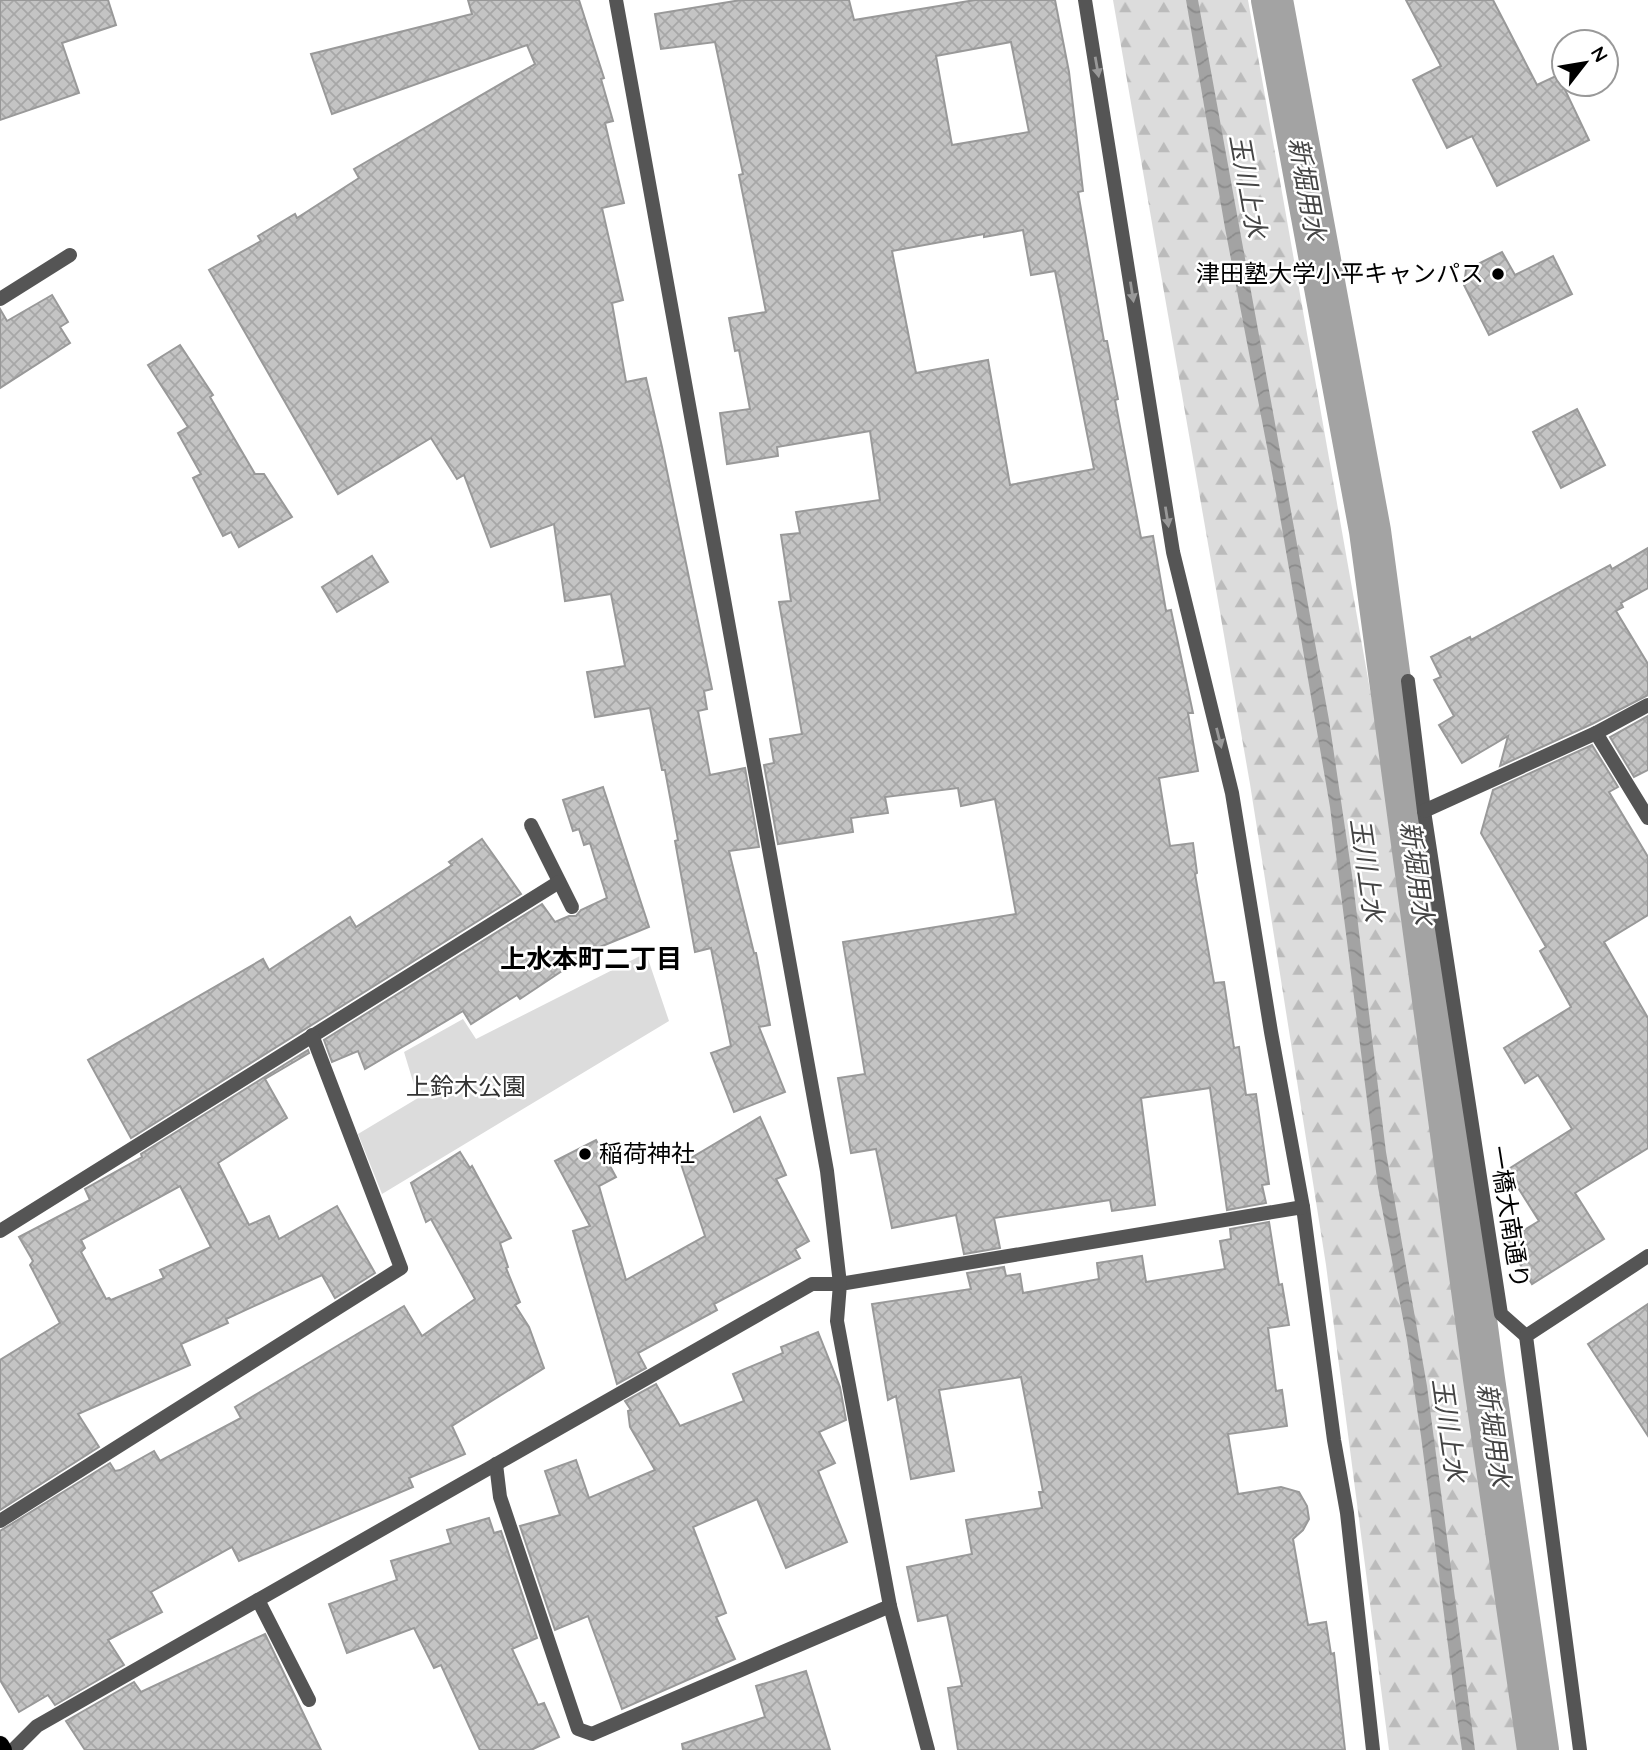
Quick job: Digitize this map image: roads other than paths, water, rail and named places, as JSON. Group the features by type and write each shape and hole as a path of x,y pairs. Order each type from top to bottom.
{"main road":[{"path":"0,1745 3,1750"}],"street":[{"path":"617,0 827,1171 840,1284 837,1321 890,1606 928,1750"},
{"path":"1085,0 1173,552 1232,793 1303,1207 1346,1513 1373,1750"},
{"path":"0,299 70,255"},
{"name":"一橋大南通り","path":"1408,681 1424,811 1501,1314 1526,1335"},
{"path":"1424,811 1596,733 1648,705"},
{"path":"1596,733 1648,818"},
{"path":"531,825 572,907"},
{"path":"0,1231 559,883"},
{"path":"0,1521 401,1268 312,1035"},
{"path":"13,1750 37,1726 812,1284 840,1284 1303,1207"},
{"path":"1580,1750 1526,1335 1648,1256"},
{"path":"496,1464 500,1497 578,1729 592,1734 890,1606"},
{"path":"258,1600 309,1700"}],"water":[{"path":"1186,0 1198,0 1329,720 1352,875 1386,1152 1427,1386 1475,1750 1462,1750 1407,1340 1378,1187 1330,807"}],"waterway":[{"name":"新堀用水","path":"1272,0 1370,531 1484,1379 1538,1750"}],"place":[{"name":"津田塾大学小平キャンパス","path":"1498,274"},
{"name":"稲荷神社","path":"585,1154"}],"district":[{"name":"上水本町二丁目","path":"591,959"}],"water label":[{"name":"玉川上水","path":"1248,186"},
{"name":"玉川上水","path":"1367,870"},
{"name":"玉川上水","path":"1449,1430"}],"park label":[{"name":"上鈴木公園","path":"466,1087"}]}
